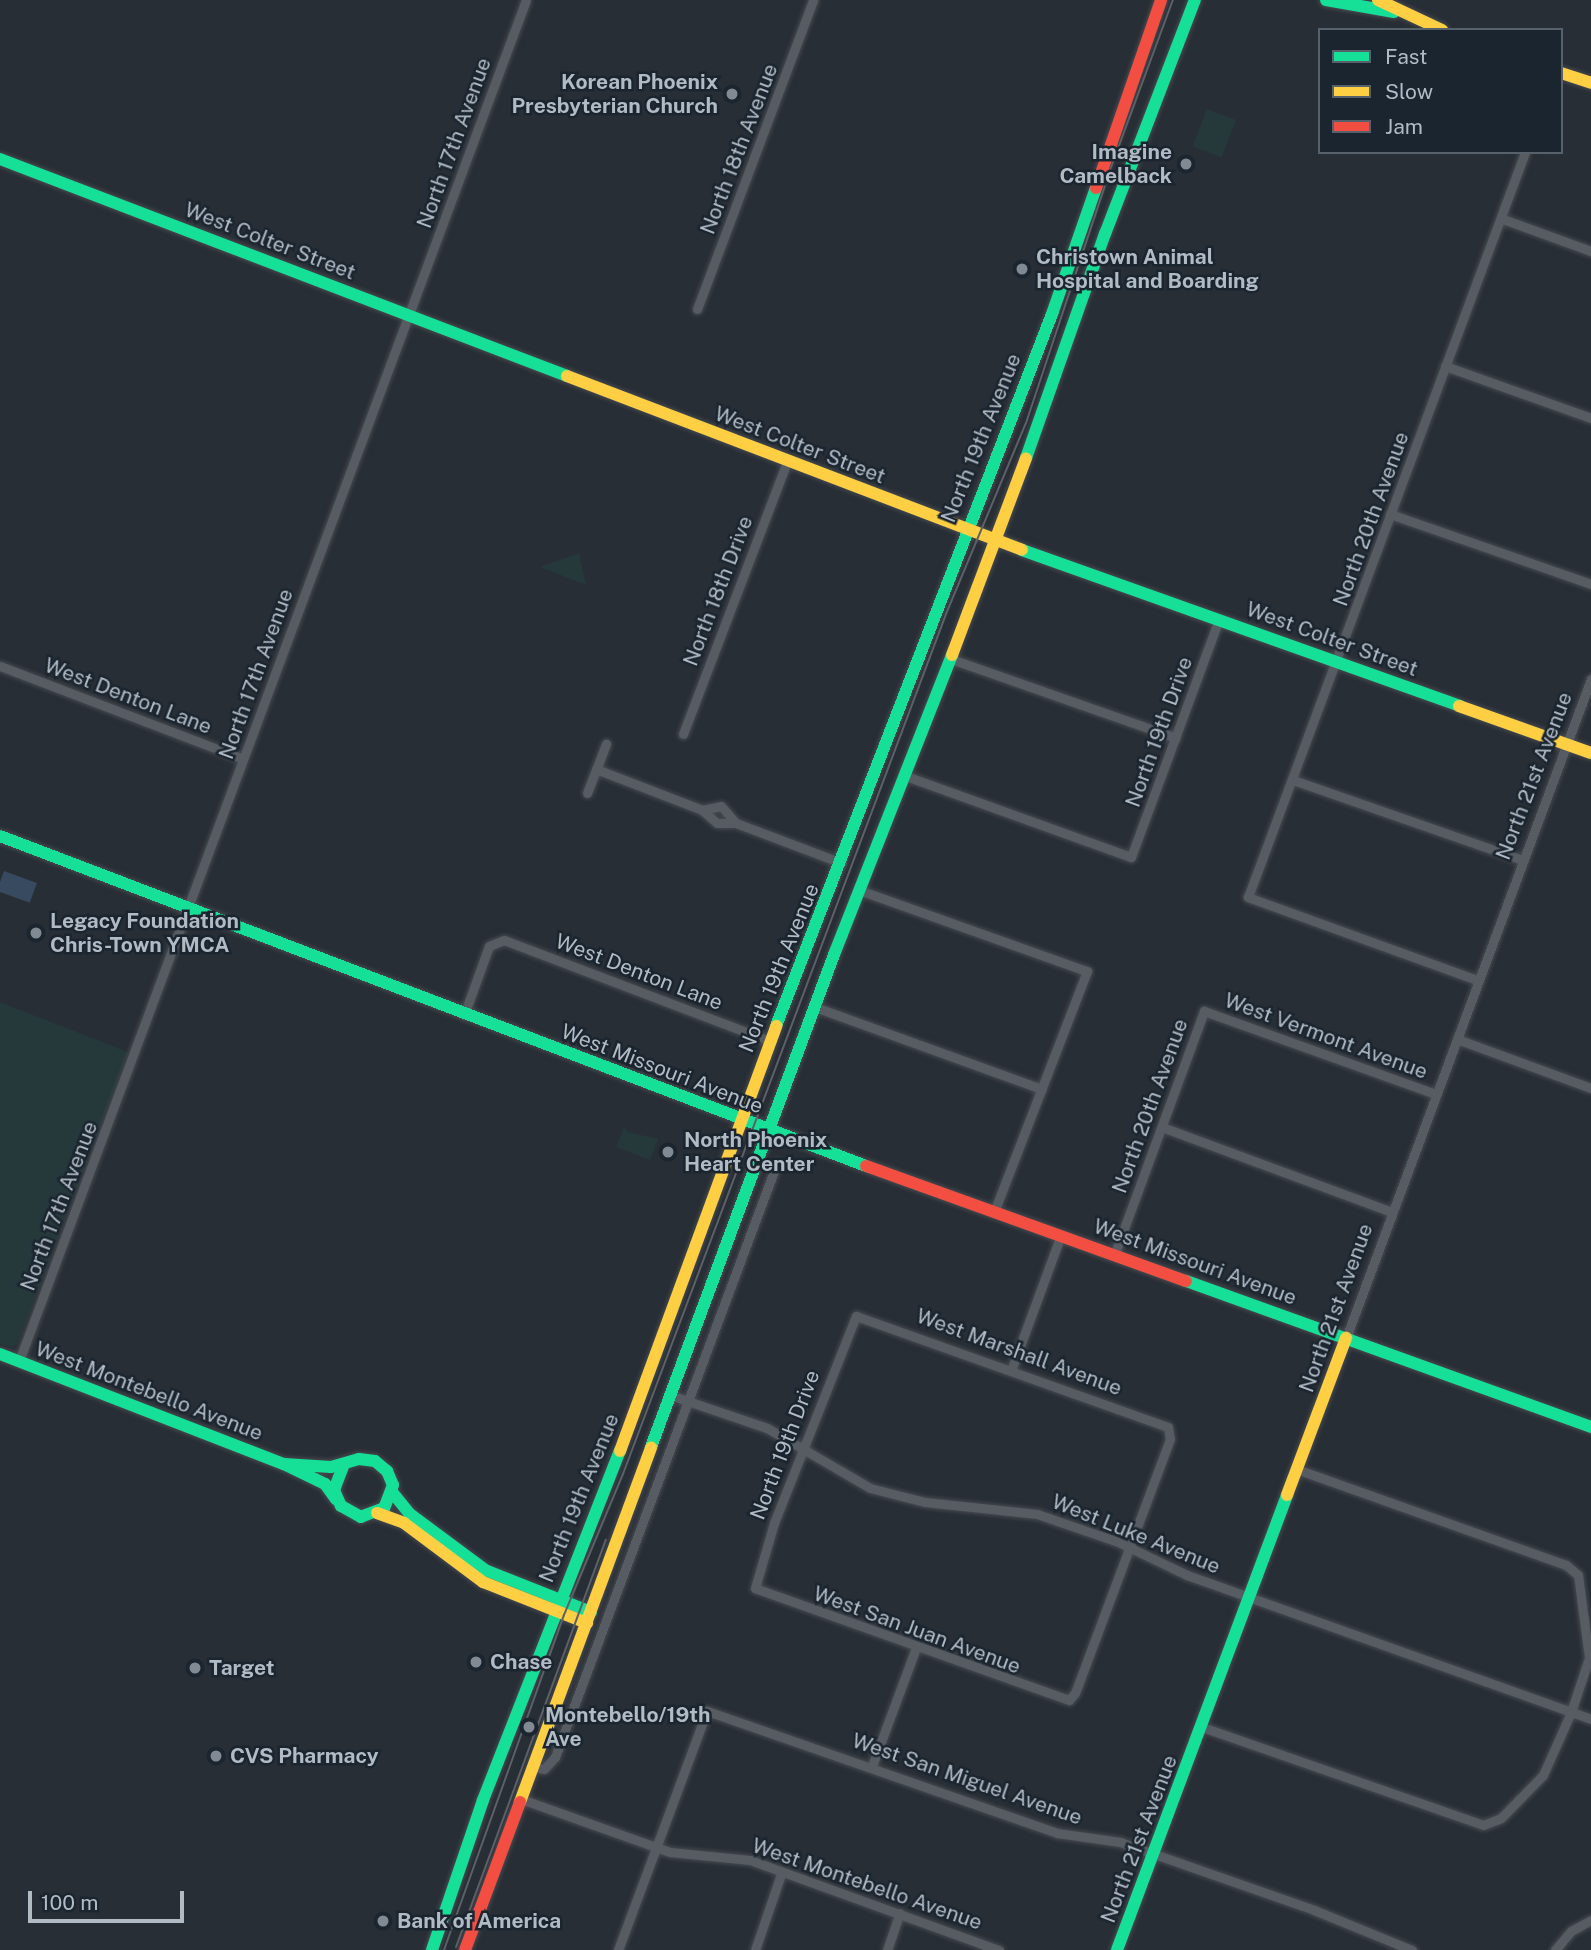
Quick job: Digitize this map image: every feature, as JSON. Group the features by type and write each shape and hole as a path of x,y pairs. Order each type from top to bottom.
{"street":[{"name":"North 17th Avenue","path":"19,1361 526,0"},
{"name":"North 18th Avenue","path":"697,309 813,0"},
{"name":"North 19th Avenue","path":"432,1950 556,1605 640,1400 740,1120 842,863 965,528 1052,314 1161,0"},
{"path":"465,1950 670,1395 772,1131 859,890 997,540 1105,234 1195,0"},
{"path":"1326,0 1395,12 1438,28"},
{"path":"1378,0 1395,12"},
{"path":"1563,74 1591,83"},
{"name":"North 20th Avenue","path":"1477,980 1248,897 1445,366 1503,219 1524,154"},
{"name":"West Colter Street","path":"0,159 997,540 1338,660 1591,753"},
{"path":"1503,219 1591,251"},
{"path":"1445,366 1591,418"},
{"name":"North 18th Drive","path":"683,734 787,461"},
{"path":"1390,514 1591,584"},
{"name":"North 19th Drive","path":"903,775 1131,857 1219,619"},
{"path":"951,659 1176,738"},
{"name":"West Denton Lane","path":"0,666 243,759"},
{"name":"North 21st Avenue","path":"1118,1950 1591,679"},
{"path":"587,793 606,744"},
{"path":"596,769 702,810 717,823 736,823 842,863"},
{"path":"1293,780 1522,860"},
{"path":"702,810 721,806 736,823"},
{"name":"West Missouri Avenue","path":"0,836 740,1120 994,1212 1115,1252 1591,1427"},
{"path":"859,890 1087,971 994,1212"},
{"name":"West Denton Lane","path":"464,1015 495,940 771,1041"},
{"path":"815,1007 1042,1089"},
{"name":"North 20th Avenue","path":"1115,1252 1204,1010"},
{"name":"West Vermont Avenue","path":"1204,1010 1436,1094"},
{"path":"1457,1039 1591,1088"},
{"path":"1162,1127 1392,1212"},
{"path":"533,1767 544,1769 555,1757 777,1163"},
{"path":"1012,1368 1061,1235"},
{"name":"North 19th Drive","path":"755,1588 802,1450 856,1316"},
{"name":"West Marshall Avenue","path":"856,1316 1012,1368 1168,1427 1170,1439 1130,1548"},
{"name":"West Montebello Avenue","path":"0,1354 284,1464 325,1484 336,1499"},
{"name":"West Luke Avenue","path":"670,1395 767,1428 841,1475 891,1496 1037,1514 1130,1548 1171,1569 1591,1719"},
{"name":"West Montebello Avenue","path":"284,1464 343,1467 367,1459 384,1467 393,1492"},
{"path":"343,1467 335,1482 336,1499 353,1515 377,1513 404,1523 483,1582 589,1617"},
{"path":"1202,1727 1474,1824 1494,1822 1543,1775 1571,1712 1589,1658 1578,1575 1566,1565 1296,1469"},
{"path":"377,1513 393,1492 410,1514 485,1570 556,1605"},
{"name":"West San Juan Avenue","path":"755,1588 916,1648 1069,1699 1075,1693 1130,1548"},
{"path":"872,1766 916,1648"},
{"name":"West San Miguel Avenue","path":"655,1847 707,1711 872,1766 1057,1833 1119,1842 1314,1910 1412,1950"},
{"name":"West Montebello Avenue","path":"521,1798 655,1847 699,1858 750,1860 999,1950"},
{"path":"618,1950 655,1847"},
{"path":"755,1950 782,1871"},
{"path":"887,1950 900,1913"},
{"path":"1555,1950 1571,1931 1591,1920"}],"shaded area":[{"path":"1207,109 1236,120 1222,157 1193,146"},
{"path":"579,553 586,585 540,567"},
{"path":"0,1002 128,1052 18,1343 13,1347 0,1344"},
{"path":"624,1127 628,1132 658,1139 650,1160 616,1147"}],"water":[{"path":"4,871 37,883 30,903 0,892"}],"tram line":[{"path":"444,1950 564,1615 623,1474 946,614 1027,420 1110,170 1173,0"},
{"path":"456,1947 606,1540"}],"traffic: fast":[{"path":"1026,458 1105,234 1195,0"},
{"path":"1326,0 1394,12"},
{"path":"0,159 567,376"},
{"path":"776,1026 1052,314 1096,188"},
{"path":"1022,550 1459,706"},
{"path":"651,1447 835,952 952,655"},
{"path":"0,836 866,1166"},
{"path":"1186,1281 1591,1427"},
{"path":"0,1354 284,1464 325,1484 336,1499"},
{"path":"432,1950 483,1800 620,1451"},
{"path":"284,1464 331,1467 359,1459 375,1461 387,1471 393,1485 384,1508 361,1517 341,1506 334,1490 343,1467"},
{"path":"392,1492 410,1514 485,1570 591,1612"},
{"path":"1117,1950 1287,1495"}],"traffic: slow":[{"path":"1378,0 1438,28"},
{"path":"1563,74 1591,83"},
{"path":"567,376 1022,550"},
{"path":"952,655 1026,458"},
{"path":"1459,706 1591,753"},
{"path":"620,1451 776,1026"},
{"path":"1287,1495 1346,1338"},
{"path":"520,1802 651,1447"},
{"path":"377,1513 404,1523 483,1582 587,1623"}],"traffic: jam":[{"path":"1096,188 1161,0"},
{"path":"866,1166 1186,1281"},
{"path":"465,1950 520,1802"}],"place":[{"name":"Korean Phoenix Presbyterian Church","path":"732,94"},
{"name":"Imagine Camelback","path":"1186,164"},
{"name":"Christown Animal Hospital and Boarding","path":"1022,269"},
{"name":"Legacy Foundation Chris-Town YMCA","path":"36,933"},
{"name":"North Phoenix Heart Center","path":"668,1152"},
{"name":"Chase","path":"476,1662"},
{"name":"Target","path":"195,1668"},
{"name":"Montebello/19th Ave","path":"529,1727"},
{"name":"CVS Pharmacy","path":"216,1756"},
{"name":"Bank of America","path":"383,1921"}]}
